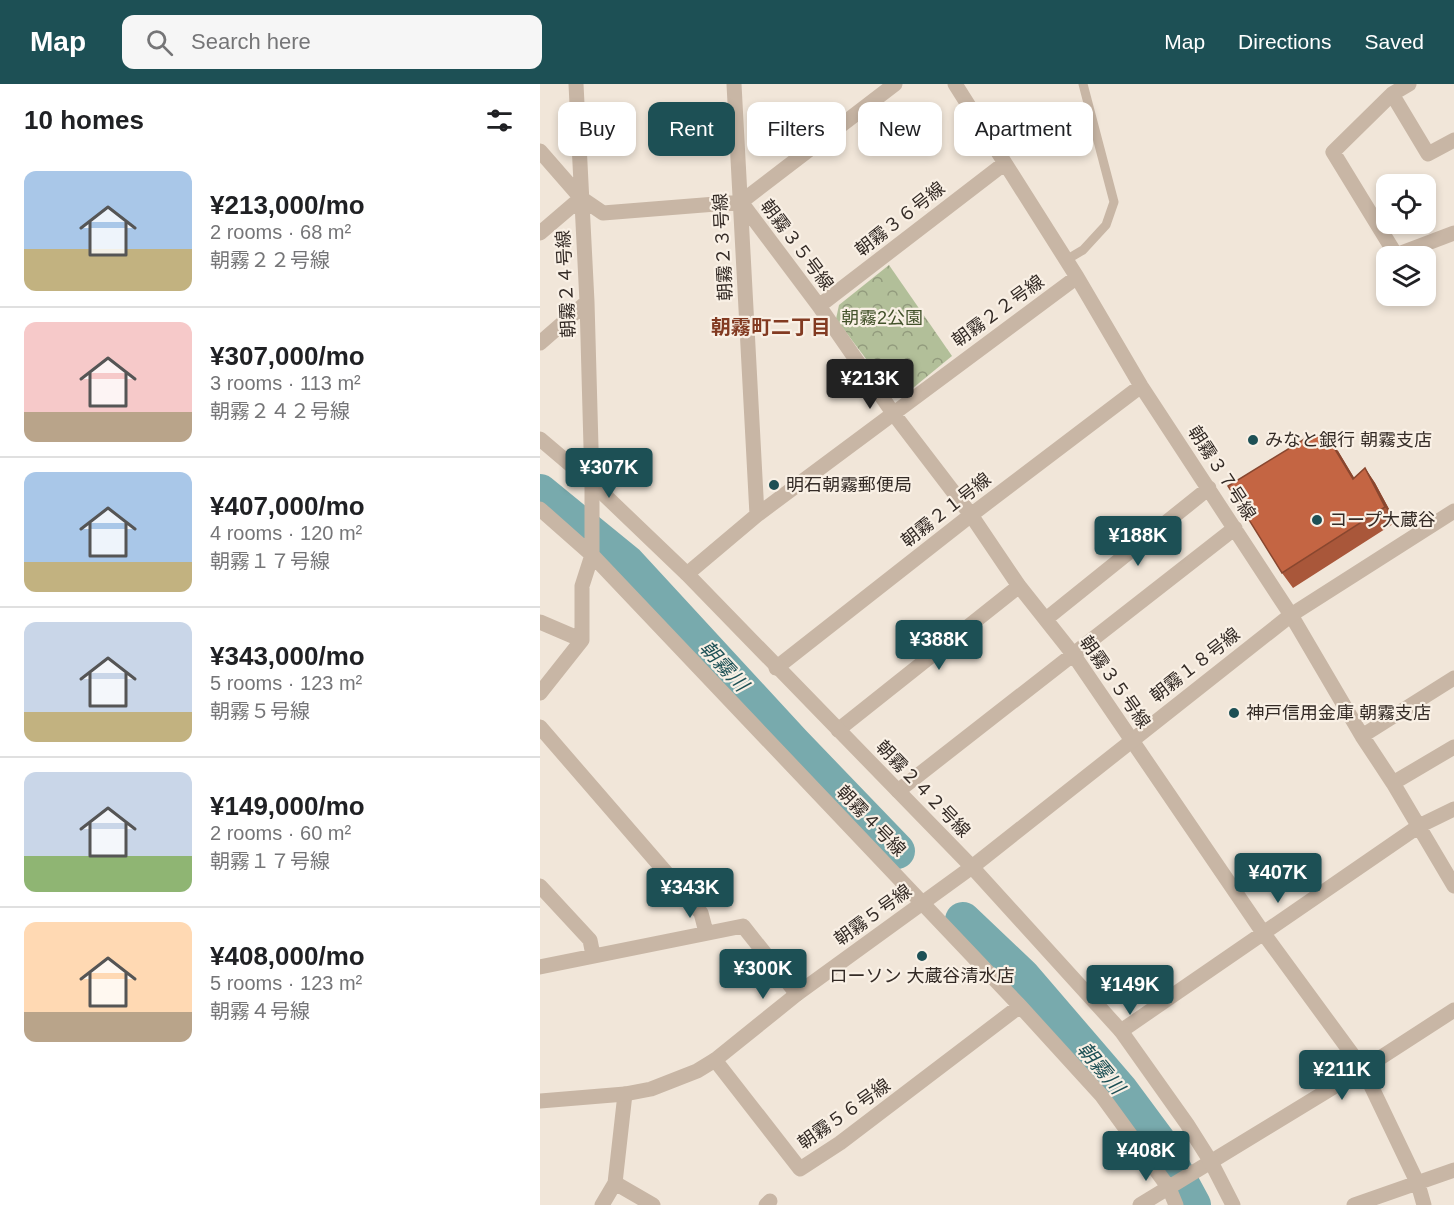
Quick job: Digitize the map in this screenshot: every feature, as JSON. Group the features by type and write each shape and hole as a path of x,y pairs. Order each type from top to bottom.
{"street":[{"name":"朝霧２４号線","path":"576,84 587,302 592,483 592,552 582,586 582,640"},
{"name":"朝霧２３号線","path":"734,84 757,515"},
{"path":"540,151 581,198 603,213 741,202 895,84"},
{"name":"朝霧３７号線","path":"955,84 1077,277 1141,386 1291,615 1454,886"},
{"path":"1409,84 1392,94 1333,152 1396,255 1454,233"},
{"path":"1392,94 1428,154 1454,140"},
{"name":"朝霧３６号線","path":"819,306 1005,163"},
{"path":"540,233 581,198"},
{"name":"朝霧３５号線","path":"741,202 819,306 893,413 971,515 1019,586 1073,654 1264,934 1363,1069 1418,1184 1424,1205"},
{"name":"朝霧２２号線","path":"687,574 757,515 1077,277"},
{"path":"540,343 587,302"},
{"name":"朝霧２１号線","path":"776,668 971,515 1141,386"},
{"name":"朝霧２４２号線","path":"540,439 592,483 687,574 972,867 1121,1031 1211,1162 1233,1205"},
{"path":"1046,619 1209,488"},
{"name":"朝霧４号線","path":"540,509 592,552 1020,1006 1102,1096 1172,1186 1176,1205"},
{"name":"朝霧１８号線","path":"972,867 1291,615 1454,511"},
{"path":"898,792 1235,528"},
{"path":"838,730 1019,586"},
{"path":"540,622 582,640 540,693"},
{"path":"1362,736 1454,678"},
{"path":"540,727 701,913 706,932"},
{"path":"1393,783 1454,747"},
{"path":"1121,1031 1419,826 1454,809"},
{"name":"朝霧５号線","path":"540,1101 625,1094 651,1089 697,1071 716,1060 797,994 972,867"},
{"path":"540,886 590,940 593,956"},
{"path":"540,967 743,926 797,994"},
{"name":"朝霧５６号線","path":"716,1060 800,1169 840,1143 1020,1006"},
{"path":"1140,1205 1363,1069 1454,1010"},
{"path":"602,1205 615,1183 625,1094"},
{"path":"1354,1205 1454,1170"},
{"path":"615,1183 652,1205"}],"lane":[{"path":"1066,260 1083,250 1106,225 1114,202 1083,84"}],"green space":[{"name":"朝霧2公園","path":"889,265 952,356 902,397 894,396 836,319 839,305"}],"building":[{"path":"1311,435 1327,436 1353,479 1365,468 1385,507 1282,573 1228,486"}],"waterway":[{"name":"朝霧川","path":"540,492 627,563 793,743 897,851"},
{"name":"朝霧川","path":"963,920 1022,976 1120,1090 1160,1144 1193,1205"}],"place":[{"name":"みなと銀行 朝霧支店","path":"1253,440"},
{"name":"明石朝霧郵便局","path":"774,485"},
{"name":"コープ大蔵谷","path":"1317,520"},
{"name":"神戸信用金庫 朝霧支店","path":"1234,713"},
{"name":"ローソン 大蔵谷清水店","path":"922,956"}],"district":[{"name":"朝霧町二丁目","path":"771,327"}]}
